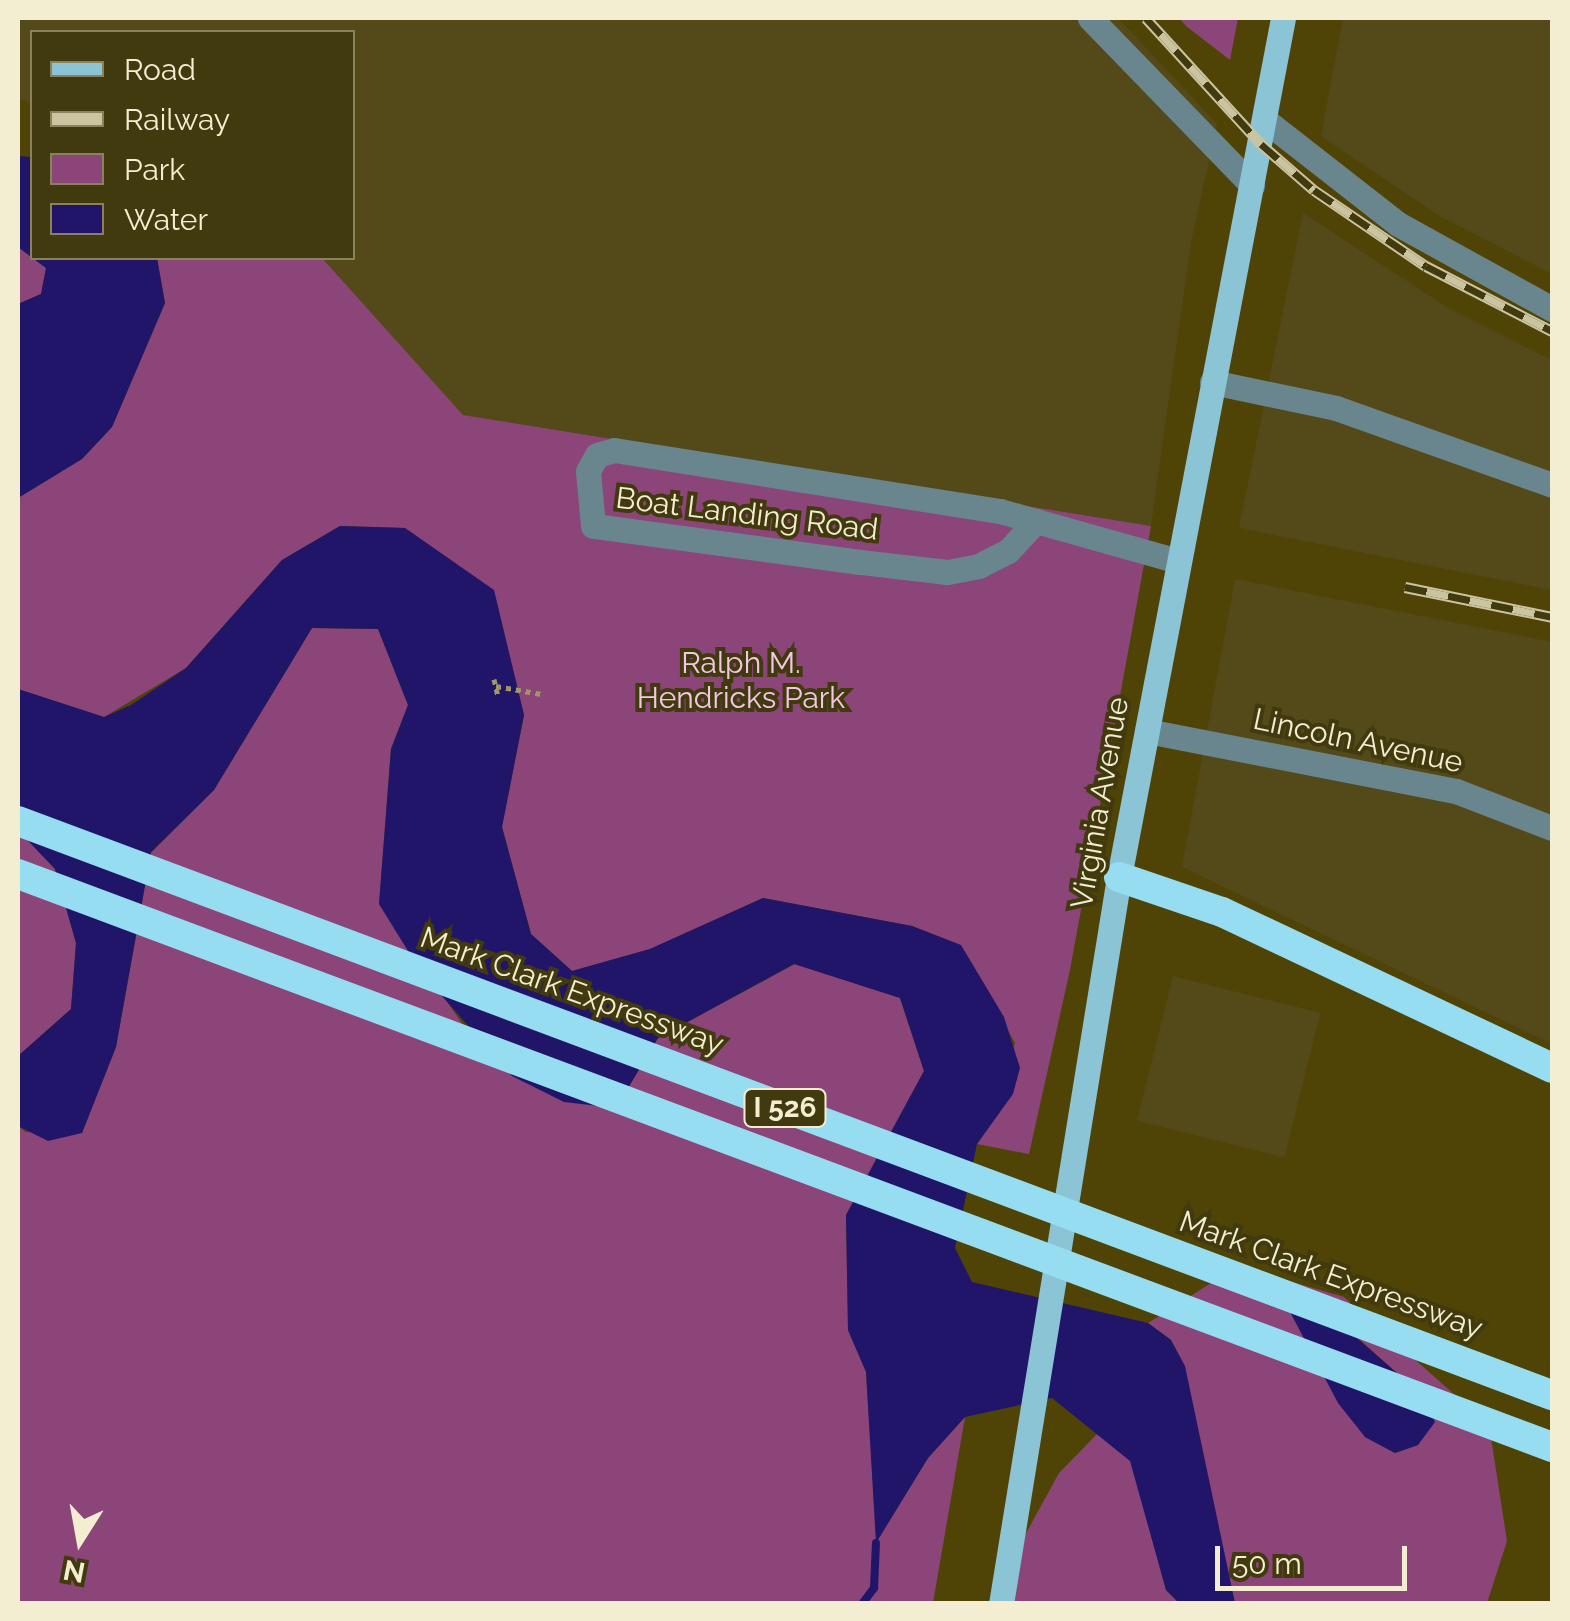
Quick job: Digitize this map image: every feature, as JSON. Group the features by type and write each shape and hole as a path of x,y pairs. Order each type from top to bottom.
{"highway":[{"name":"Mark Clark Expressway","path":"18,821 1552,1395"},
{"name":"I 526","path":"18,874 1552,1447"},
{"path":"1118,876 1222,912 1552,1068"}],"main road":[{"name":"Virginia Avenue","path":"1002,1604 1004,1560 1118,876 1282,18"}],"street":[{"path":"1090,18 1252,186"},
{"path":"1265,120 1398,224 1552,308"},
{"path":"1212,382 1336,408 1552,485"},
{"name":"Boat Landing Road","path":"1036,521 1008,551 980,566 947,572 593,526 588,471 596,455 614,450 1036,521 1178,561"},
{"name":"Lincoln Avenue","path":"1147,731 1456,791 1552,828"}],"path":[{"path":"498,696 495,683 541,694"}],"shaded area":[{"path":"18,18 1118,18 1217,124 1191,242 1151,526 463,415 324,260 355,260 355,30 30,30 30,102 18,99"},
{"path":"1343,18 1552,18 1552,274 1438,215 1321,136"},
{"path":"1303,213 1448,308 1552,360 1552,590 1239,528"},
{"path":"1235,579 1552,642 1552,1044 1182,867"},
{"path":"1173,976 1320,1013 1284,1157 1137,1121"}],"green space":[{"path":"1179,18 1238,18 1230,60 1186,26"},
{"path":"18,247 30,260 46,268 41,294 18,304"},
{"name":"Ralph M. Hendricks Park","path":"157,260 324,260 463,415 1151,526 1070,970 1029,1154 977,1144 994,1119 1015,1043 960,945 912,926 763,898 650,949 572,971 531,934 502,827 524,715 494,591 405,528 340,526 282,560 186,668 104,717 18,689 18,498 82,459 112,427 165,303"},
{"path":"312,628 378,629 408,705 391,749 379,904 466,1029 616,1108 658,1038 795,964 900,998 924,1071 846,1215 848,1330 866,1372 877,1541 928,1458 965,1417 933,1603 18,1603 18,1126 26,1132 82,1133 116,1047 151,853 214,790"},
{"path":"18,830 55,869 76,943 71,1009 18,1056"},
{"path":"1265,1274 1344,1297 1489,1425 1507,1541 1487,1603 1235,1603 1171,1340 1148,1323 1211,1283","holes":["1350,1331 1423,1396 1418,1445 1395,1453 1365,1437"]},
{"path":"1098,1433 1131,1461 1166,1590 1179,1603 995,1604 996,1588 1059,1473"}],"water":[{"path":"18,156 30,157 30,256 18,247"},
{"path":"36,260 157,260 165,303 112,427 82,459 18,498 18,304 41,294 46,268"},
{"path":"340,526 405,528 494,590 524,715 502,827 531,934 572,971 650,949 763,898 912,926 961,945 1004,1017 1020,1068 1013,1094 977,1144 955,1248 972,1282 1148,1323 1171,1340 1185,1366 1235,1603 1179,1603 1166,1590 1130,1461 1052,1398 965,1417 928,1458 876,1543 866,1372 848,1330 846,1215 924,1071 900,998 794,964 658,1038 616,1108 564,1102 512,1076 421,972 379,904 391,749 408,705 378,629 312,628 214,790 151,852 116,1047 82,1133 48,1141 18,1126 18,1056 71,1009 76,943 55,869 18,830 18,689 104,717 131,705 186,668 282,560"},
{"path":"1289,1310 1349,1331 1423,1396 1435,1422 1418,1445 1395,1453 1365,1437 1338,1403"}],"waterway":[{"path":"862,1604 874,1588 876,1543"}],"railway":[{"path":"1146,18 1261,144 1314,190 1426,266 1552,331"},
{"path":"1405,587 1552,617"}]}
